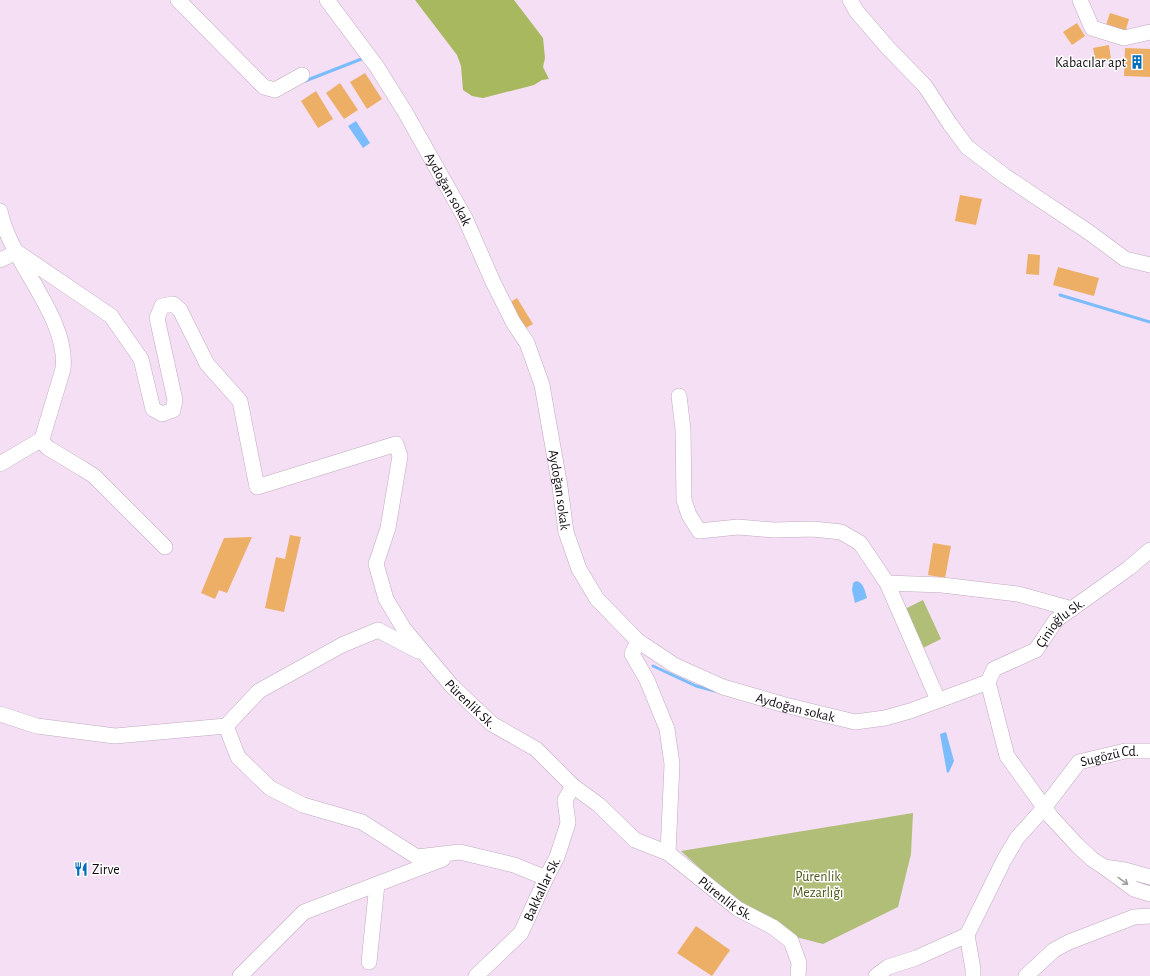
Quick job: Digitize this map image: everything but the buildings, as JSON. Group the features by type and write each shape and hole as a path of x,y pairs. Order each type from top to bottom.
{"street":[{"path":"178,0 264,87 275,90 302,76"},
{"name":"Aydoğan sokak","path":"327,0 377,67 405,112 465,218 493,282 513,322 527,343 542,385 566,532 579,569 597,599 638,641 674,665 723,687 785,705 855,722 885,718 988,682"},
{"path":"850,0 857,12 883,42 925,86 967,147 1005,176 1090,233 1125,259 1150,265"},
{"path":"1080,0 1092,28 1124,38 1150,32"},
{"path":"0,211 6,230 52,319 62,346 64,358 63,369 42,439 44,444 48,448 94,476 165,547"},
{"path":"0,260 17,252"},
{"name":"Pürenlik Sk.","path":"17,252 111,316 141,359 153,409 162,414 173,410 175,400 157,318 162,306 173,304 180,310 207,364 240,401 257,487 396,444 400,456 388,528 376,564 386,599 404,629 451,684 492,724 536,749 573,786 599,805 635,840 668,853 738,909 773,927 791,941 799,963 798,976"},
{"path":"679,396 683,429 684,500 689,515 699,531 738,527 774,530 813,529 840,532 860,543 887,583 938,700"},
{"path":"0,464 42,439"},
{"name":"Çinioğlu Sk.","path":"988,682 994,669 1036,650 1056,620 1129,568 1150,550"},
{"path":"887,583 942,585 1018,594 1072,608"},
{"path":"0,714 37,726 114,736 226,726 259,691 342,644 378,630 426,655"},
{"path":"638,641 632,654 647,680 667,729 672,764 668,853"},
{"path":"988,682 1007,756 1044,808 1078,846 1092,859 1134,889 1145,905 1054,950 1026,976"},
{"path":"226,726 238,757 270,788 302,805 362,822 417,857 460,852 514,865 546,878"},
{"name":"Sugözü Cd.","path":"1044,808 1080,762 1125,751 1150,750"},
{"name":"Bakkallar Sk.","path":"476,976 521,933 557,857 568,823 565,800 573,786"},
{"path":"876,976 888,966 916,958 967,935 1004,860 1017,838 1044,808"},
{"path":"240,976 304,912 460,852"},
{"path":"1104,867 1125,870 1149,877"},
{"path":"369,962 377,884"},
{"path":"967,935 973,976"}],"green space":[{"path":"415,0 514,0 543,38 545,58 543,67 549,79 542,80 534,85 483,98 472,96 463,90 461,66 457,55"},
{"path":"923,600 941,639 923,648 905,609"},
{"name":"Pürenlik Mezarlığı","path":"913,813 911,854 898,907 823,944 796,937 740,905 681,851"}],"water":[{"path":"356,121 370,143 363,148 348,126"},
{"path":"856,581 861,583 867,598 855,603 852,590 853,583"},
{"path":"946,732 954,761 949,772 947,773 940,734"}],"waterway":[{"path":"305,81 364,58"},
{"path":"1060,295 1150,322"},
{"path":"653,666 696,686 715,691"}],"place":[{"name":"Kabacılar apt","path":"1137,62"},
{"name":"Zirve","path":"81,869"}]}
